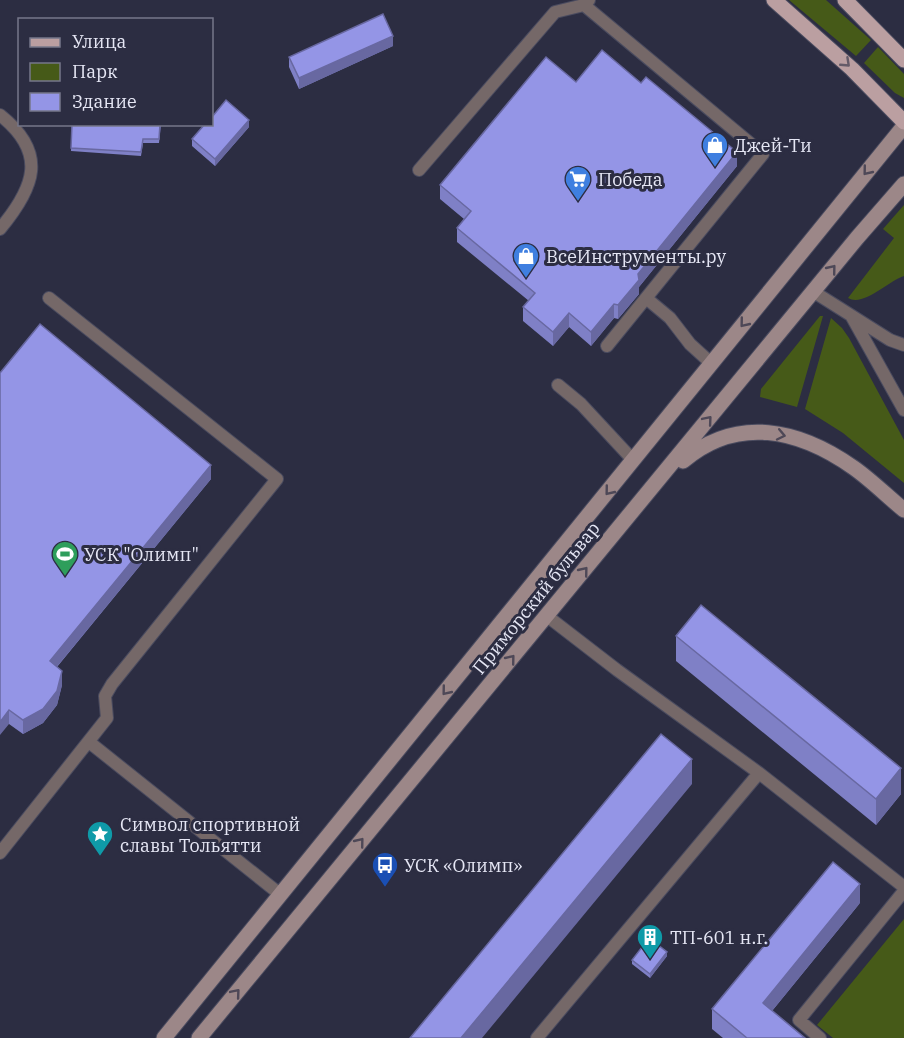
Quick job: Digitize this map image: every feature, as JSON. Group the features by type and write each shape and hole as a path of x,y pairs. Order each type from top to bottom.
{"main road":[{"path":"164,1038 904,124 852,69 774,0"},
{"path":"845,0 904,60"},
{"name":"Приморский бульвар","path":"199,1038 904,184"},
{"path":"655,484 698,448 730,434 762,431 790,437 823,450 854,468 904,510"}],"lane":[{"path":"419,170 555,12 586,2 763,154 607,346"},
{"path":"0,115 15,127 26,143 32,162 30,180 23,199 0,229"},
{"path":"814,291 890,340 904,345"},
{"path":"0,853 107,718 105,696 112,684 277,479 49,298"},
{"path":"646,298 670,318 690,344 711,364"},
{"path":"852,317 904,410"},
{"path":"558,385 581,404 633,460"},
{"path":"547,616 759,773 904,889 798,1020 820,1038"},
{"path":"89,742 281,895"},
{"path":"537,1038 759,773"}],"green space":[{"path":"789,0 826,0 871,40 856,56"},
{"path":"878,47 904,74 904,98 895,93 864,63"},
{"path":"904,205 904,276 869,296 854,300 848,298 894,238 883,229"},
{"path":"820,316 823,316 797,407 760,397 761,389"},
{"path":"831,318 849,338 904,440 904,483 843,433 805,409"},
{"path":"904,919 904,1038 833,1038 817,1025"}],"building":[{"path":"383,14 393,36 299,78 289,57"},
{"path":"602,50 641,83 646,77 737,152 638,274 639,280 618,305 614,304 591,332 569,313 553,332 523,307 535,293 457,228 471,211 440,185 546,57 576,82"},
{"path":"226,100 249,120 215,159 192,139 203,126 213,126 213,116"},
{"path":"72,126 160,126 159,139 143,139 141,152 71,148"},
{"name":"УСК \"Олимп\"","path":"40,324 211,465 50,661 62,671 57,691 43,709 23,720 9,710 0,722 0,373"},
{"path":"701,605 901,768 876,799 676,636"},
{"path":"661,734 692,759 461,1038 410,1038"},
{"path":"833,862 860,884 763,1003 805,1038 747,1038 712,1009"},
{"name":"ТП-601 н.г.","path":"649,938 667,952 650,974 632,960"}],"place":[{"name":"Джей-Ти","path":"715,168"},
{"name":"Победа","path":"578,202"},
{"name":"ВсеИнструменты.ру","path":"526,279"},
{"name":"УСК \"Олимп\"","path":"65,577"},
{"name":"Символ спортивной славы Тольятти","path":"100,857"},
{"name":"УСК «Олимп»","path":"385,888"},
{"name":"ТП-601 н.г.","path":"650,960"}]}
